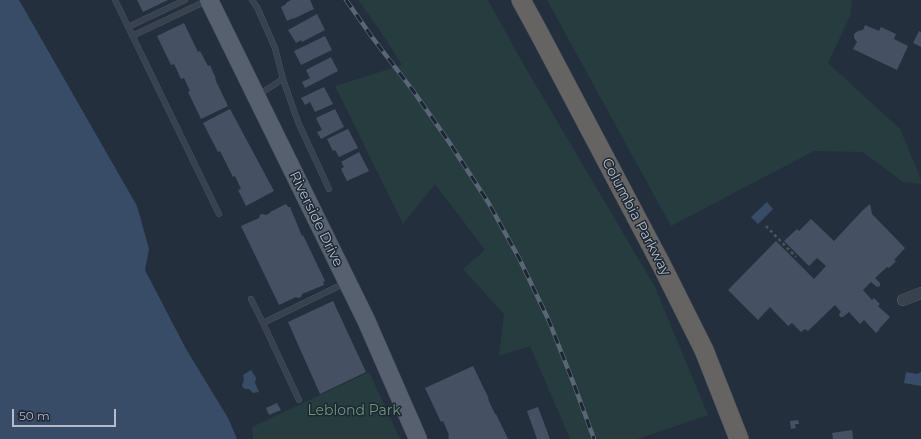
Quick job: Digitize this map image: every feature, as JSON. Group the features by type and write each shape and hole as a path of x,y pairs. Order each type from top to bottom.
{"highway":[{"name":"Columbia Parkway","path":"521,0 662,266 704,350 739,439"}],"main road":[{"name":"Riverside Drive","path":"208,0 366,320 418,439"}],"street":[{"path":"903,300 921,293"}],"lane":[{"path":"115,0 219,214"},
{"path":"128,27 185,0"},
{"path":"132,36 208,0"},
{"path":"252,0 257,7 275,48 283,79 298,122 329,189"},
{"path":"256,96 283,79"},
{"path":"263,323 347,282"},
{"path":"251,299 299,400"}],"path":[{"path":"766,226 796,257"}],"green space":[{"path":"358,0 488,0 521,60 655,287 708,415 638,439 570,439 530,346 499,356 504,314 463,269 485,250 435,184 403,224 335,86 402,65"},
{"path":"547,0 852,0 850,16 828,63 900,129 921,179 921,184 903,182 863,152 814,151 671,226"},
{"name":"Leblond Park","path":"369,372 400,439 253,439 252,427"}],"water":[{"path":"0,0 19,0 137,206 149,249 145,270 186,349 228,418 237,439 0,439"},
{"path":"767,202 773,209 758,224 751,217"},
{"path":"251,370 256,378 255,383 259,392 253,393 249,389 245,389 242,386 244,379 243,375"},
{"path":"906,372 917,374 921,372 921,386 904,383"}],"building":[{"path":"137,0 168,0 143,12"},
{"path":"291,0 310,0 314,9 287,21 281,7"},
{"path":"317,14 325,30 302,42 301,40 296,43 288,30"},
{"path":"184,23 198,52 200,51 208,66 210,65 228,106 201,119 188,92 190,91 184,78 181,79 174,64 171,65 157,36"},
{"path":"865,25 879,31 881,27 896,34 894,39 908,46 897,70 853,49 857,42 854,38 854,34 863,30"},
{"path":"919,31 921,32 921,47 913,43"},
{"path":"325,36 332,50 301,65 294,51"},
{"path":"331,57 338,71 305,88 302,82 310,78 306,70"},
{"path":"324,87 333,104 315,112 310,102 305,105 301,98"},
{"path":"230,109 274,191 246,206 238,190 241,189 235,176 233,177 220,151 218,152 203,123"},
{"path":"335,109 344,127 321,139 317,132 322,130 316,118"},
{"path":"348,129 358,148 339,157 335,150 333,151 327,139"},
{"path":"359,152 369,171 347,181 341,169 344,167 341,162"},
{"path":"286,204 290,207 302,236 303,235 325,281 323,282 324,285 302,294 301,297 296,297 279,305 241,226 259,218 262,214 266,215"},
{"path":"870,204 872,214 905,248 889,268 887,267 875,278 880,283 880,286 877,287 871,282 863,290 872,300 874,298 880,304 878,306 890,317 876,333 864,320 860,324 849,312 843,317 840,317 839,314 841,312 835,305 808,331 805,329 801,332 792,323 788,326 770,307 758,320 728,290 776,241 814,279 826,266 817,258 809,266 784,241 797,229 799,231 811,219 834,241"},
{"path":"333,301 366,372 320,394 288,322"},
{"path":"473,366 508,439 449,439 449,435 443,421 441,422 425,388"},
{"path":"277,403 281,410 269,415 266,408"},
{"path":"538,407 550,439 537,439 527,411"},
{"path":"798,420 799,424 795,424 796,428 791,429 790,421"},
{"path":"852,430 853,439 833,439 832,433"}],"railway":[{"path":"346,0 414,92 488,202 519,258 549,321 594,439"}]}
